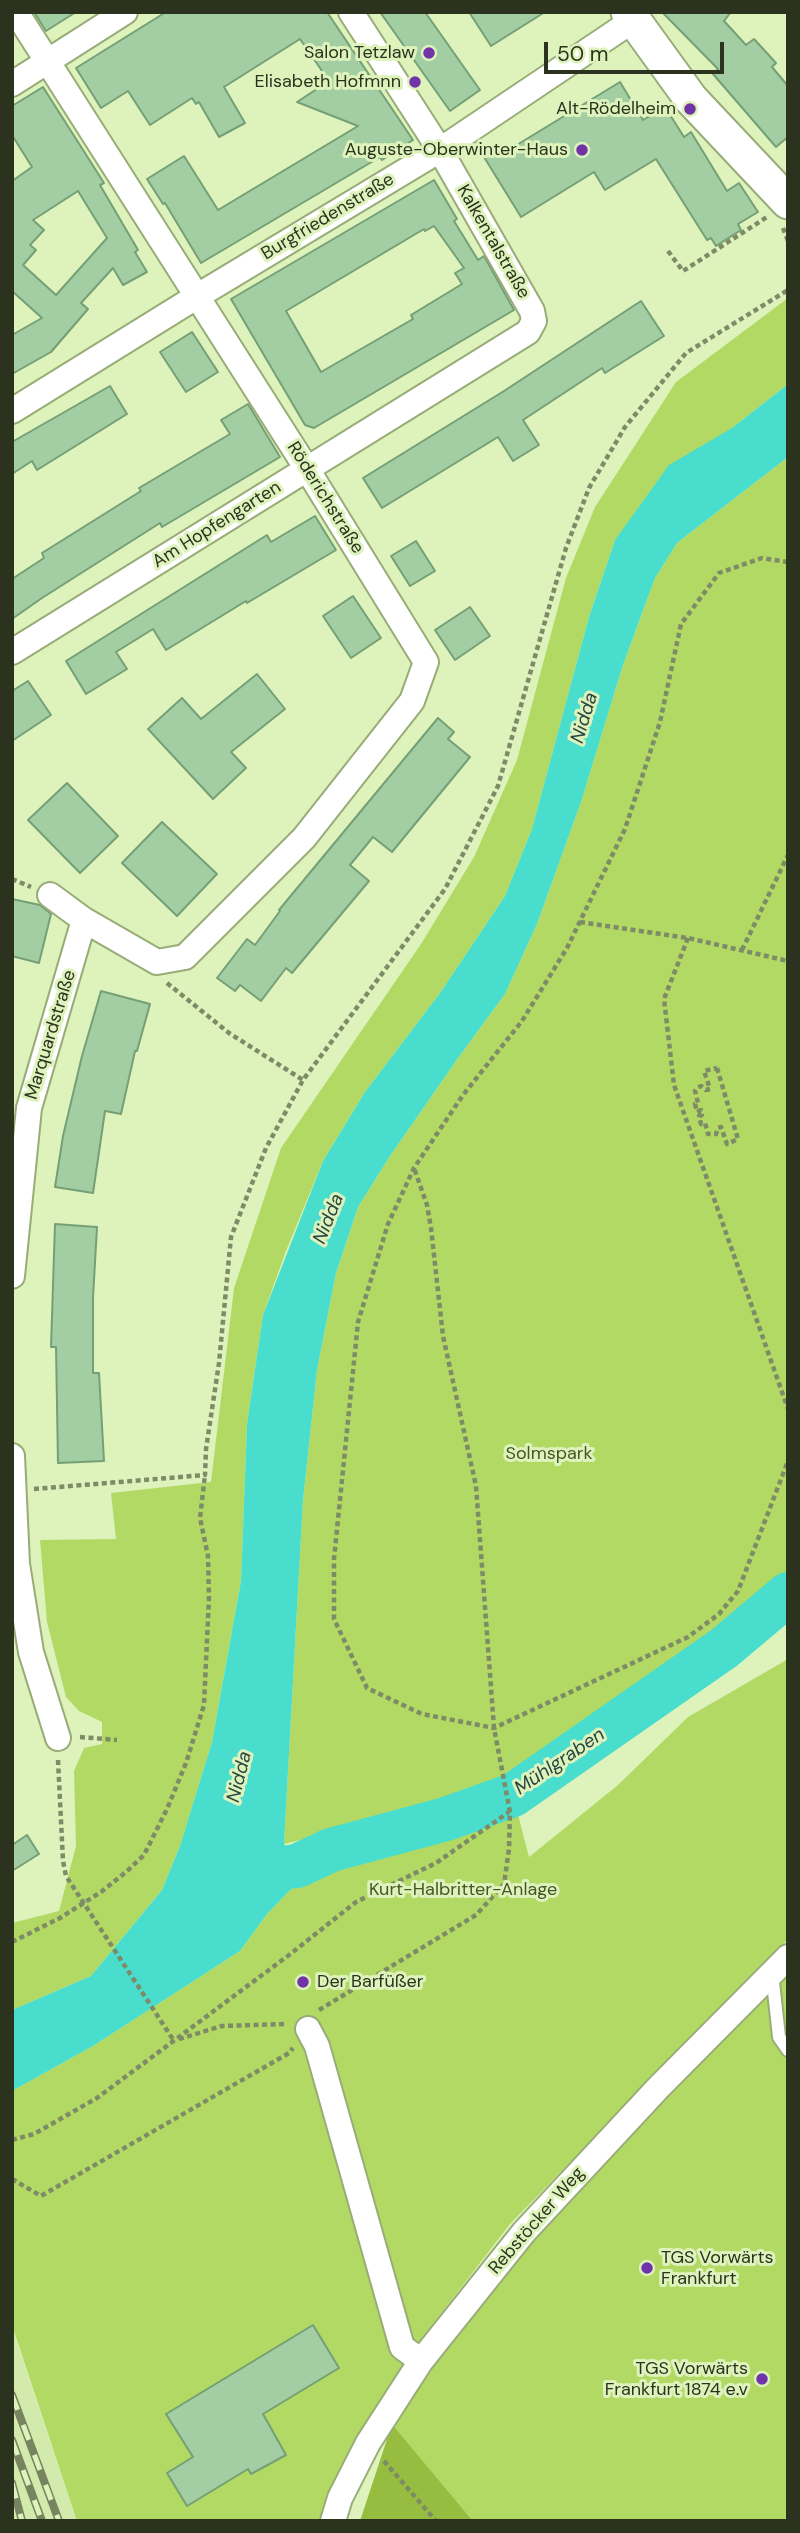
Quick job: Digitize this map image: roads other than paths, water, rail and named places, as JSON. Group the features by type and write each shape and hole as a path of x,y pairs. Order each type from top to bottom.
{"main road":[{"path":"632,14 691,99 781,207"}],"street":[{"name":"Röderichstraße","path":"16,12 307,469 425,662 412,701 304,838 185,957 156,962 84,920"},
{"path":"12,84 125,12"},
{"name":"Kalkentalstraße","path":"351,12 440,150 533,311 534,321 528,332"},
{"name":"Burgfriedenstraße","path":"12,411 440,150 620,29 632,14"},
{"name":"Am Hopfengarten","path":"12,652 528,332"},
{"path":"50,895 84,920"},
{"name":"Marquardstraße","path":"12,1276 29,1108 74,962 84,920"},
{"path":"12,1456 17,1564 32,1652 58,1738"},
{"name":"Rebstöcker Weg","path":"333,2521 340,2498 368,2443 421,2361 524,2232 780,1964"},
{"path":"308,2029 317,2046 402,2347 421,2361"}],"lane":[{"path":"780,1964 779,2037 788,2050"}],"water":[{"name":"Nidda","path":"788,384 788,457 677,543 655,578 623,665 581,802 537,924 505,994 390,1156 358,1207 336,1273 317,1370 303,1500 284,1844 297,1866 295,1885 267,1914 240,1951 93,2046 12,2091 12,2010 91,1976 162,1890 180,1846 212,1742 241,1581 247,1424 263,1315 323,1161 365,1092 440,993 505,896 532,829 589,617 615,540 669,465 732,428"}],"waterway":[{"name":"Mühlgraben","path":"238,1873 297,1866 331,1850 446,1819 513,1795 724,1648 788,1594"}],"railway":[{"path":"12,2395 59,2521"},
{"path":"12,2440 42,2521"},
{"path":"12,2483 22,2521"}],"place":[{"name":"Salon Tetzlaw","path":"429,53"},
{"name":"Elisabeth Hofmnn","path":"415,82"},
{"name":"Alt-Rödelheim","path":"690,109"},
{"name":"Auguste-Oberwinter-Haus","path":"582,150"},
{"name":"Der Barfüßer","path":"303,1982"},
{"name":"TGS Vorwärts Frankfurt","path":"647,2268"},
{"name":"TGS Vorwärts Frankfurt 1874 e.v","path":"762,2379"}],"park label":[{"name":"Solmspark","path":"549,1454"},
{"name":"Kurt-Halbritter-Anlage","path":"463,1890"}]}
